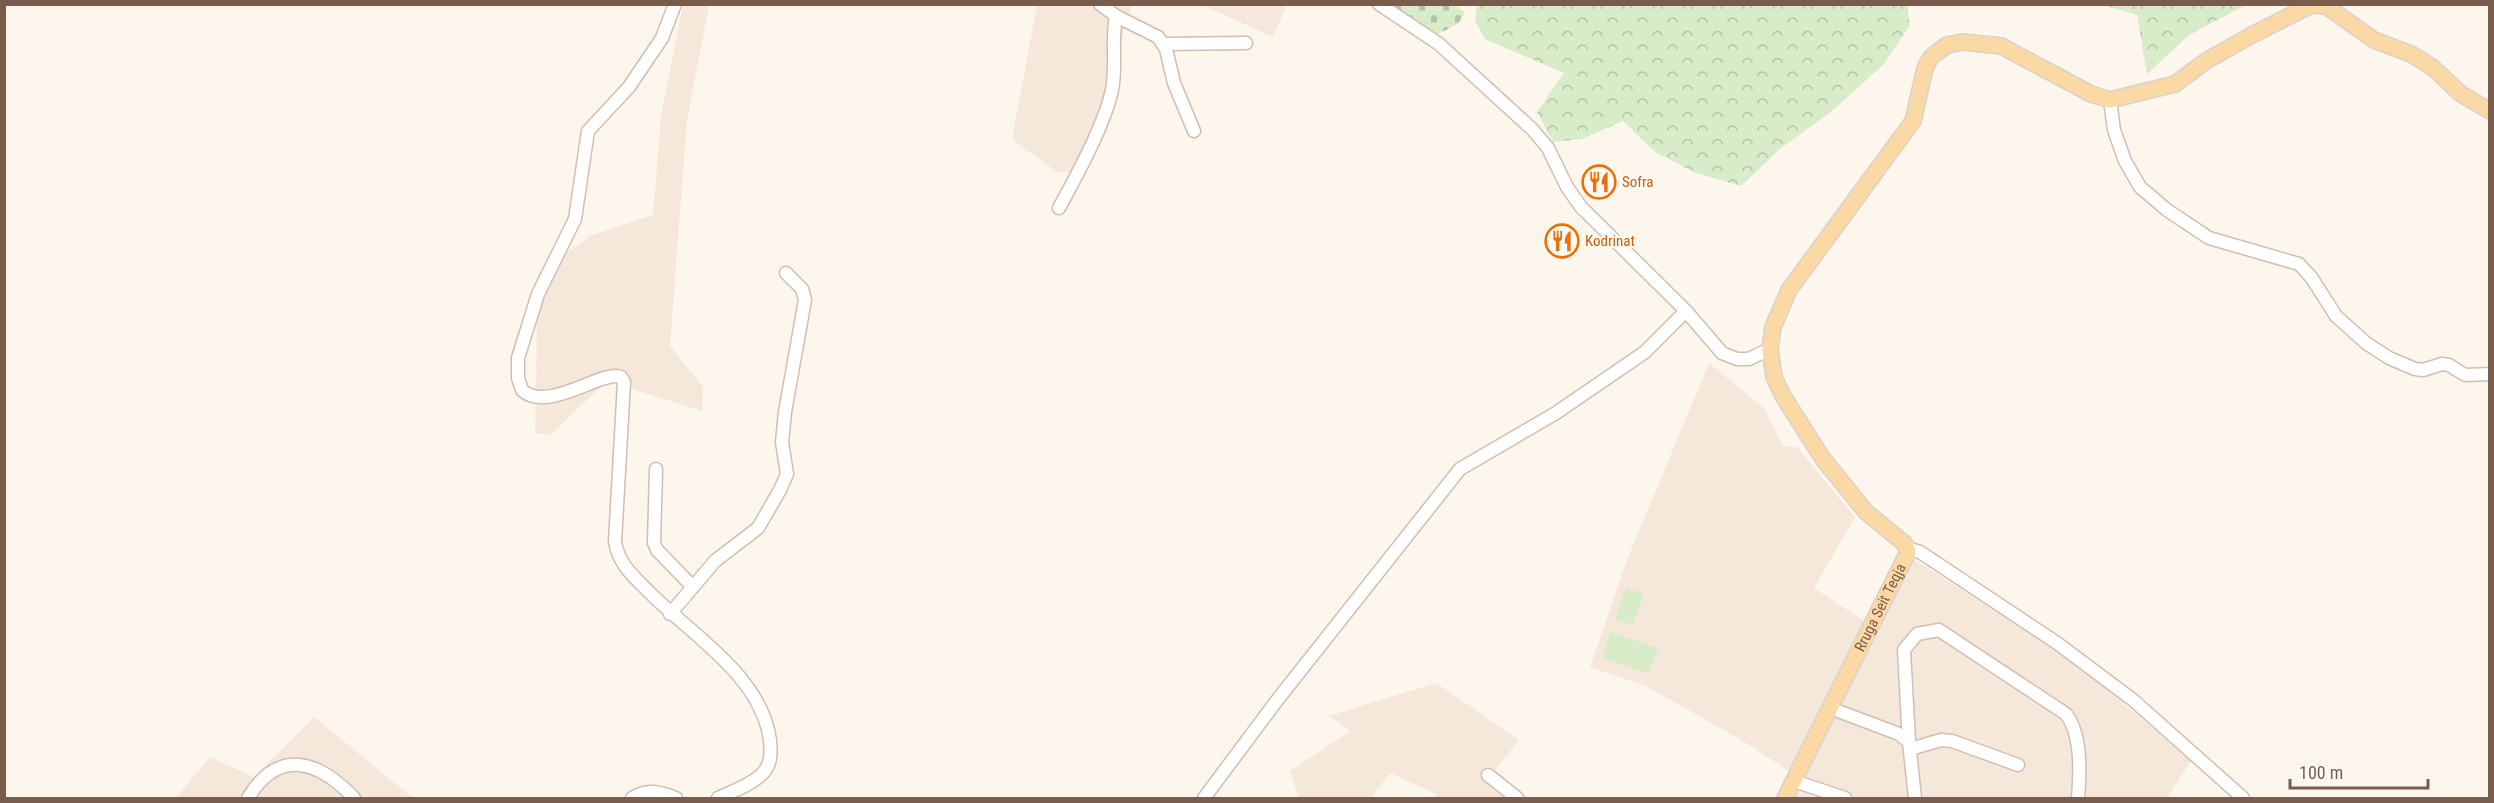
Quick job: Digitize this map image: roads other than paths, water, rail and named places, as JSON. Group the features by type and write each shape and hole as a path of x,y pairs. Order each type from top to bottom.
{"main road":[{"path":"2110,100 2175,84 2206,61 2250,36 2305,8 2320,5 2326,6 2374,40 2411,54 2426,63 2461,94 2490,111"},
{"name":"Rruga Seit Teqja","path":"1785,798 1906,560 1907,548 1866,512 1823,459 1788,405 1774,377 1770,349 1773,327 1789,290 1913,121 1925,68 1938,51 1963,42 2001,46 2091,94 2110,100"}],"street":[{"path":"675,4 662,38 629,87 588,131 575,219 538,294 518,358 518,368 519,385 526,394 533,397 578,390 612,375 621,377 625,388 615,542 617,552 624,567 670,614 714,651 749,687 761,708 768,732 770,764 763,774 718,798"},
{"path":"1100,4 1116,16 1158,37 1194,131"},
{"path":"1379,4 1440,44 1502,99 1548,148 1567,187 1581,207 1686,311 1714,345 1730,357 1749,359 1770,349"},
{"path":"1059,208 1085,160 1112,90 1112,36 1116,16"},
{"path":"1162,44 1246,43"},
{"path":"2110,100 2114,130 2125,161 2140,187 2158,204 2209,238 2299,264 2311,277 2336,316 2366,343 2389,358 2415,369 2423,370 2442,364 2449,365 2464,375 2490,374"},
{"path":"670,614 715,561 758,528 787,474 782,442 785,412 805,300 802,289 786,273"},
{"path":"1204,798 1278,699 1460,469 1556,413 1645,352 1686,311"},
{"path":"656,469 654,543 657,550 693,587"},
{"path":"1907,548 1920,552 2057,644 2133,700 2243,798"},
{"path":"1915,798 1909,746 1904,650 1917,634 1939,630 2066,714 2075,732 2080,777 2078,798"},
{"path":"1838,711 1899,734 1909,746"},
{"path":"1909,746 1941,740 1952,741 2018,765"},
{"path":"248,798 273,771 283,765 297,763 336,780 354,798"},
{"path":"1488,775 1517,798"},
{"path":"1794,780 1845,798"},
{"path":"632,798 653,791 676,798"}],"place":[{"name":"Sofra","path":"1599,182"},
{"name":"Kodrinat","path":"1562,241"}]}
